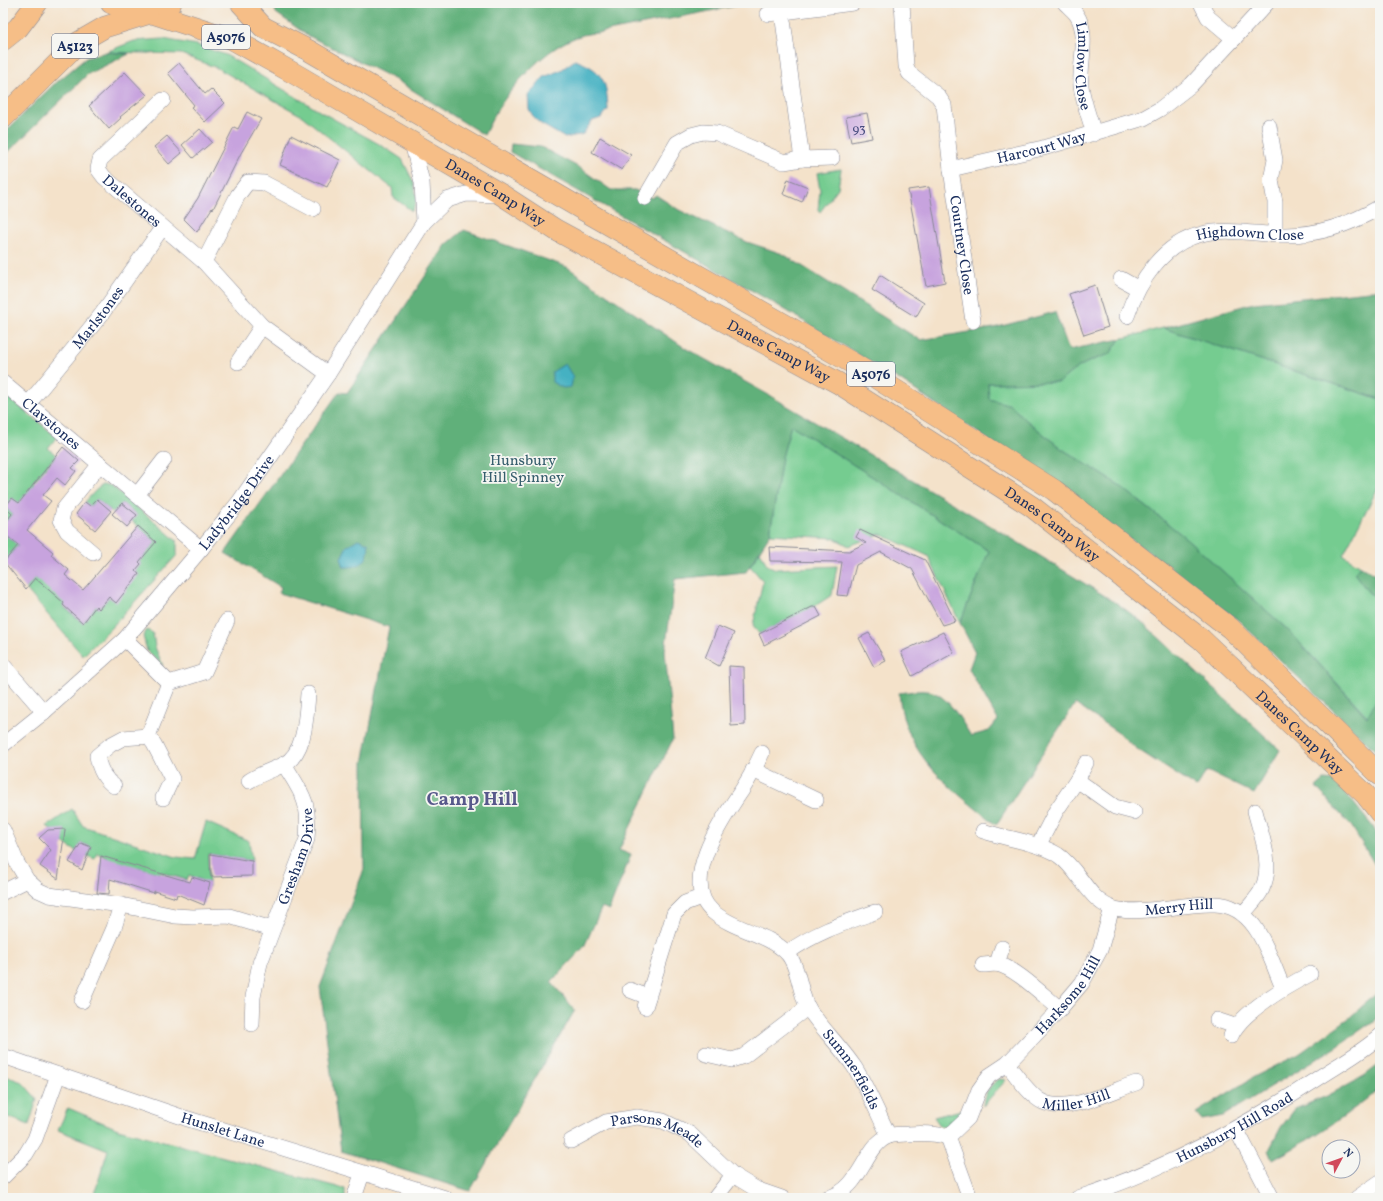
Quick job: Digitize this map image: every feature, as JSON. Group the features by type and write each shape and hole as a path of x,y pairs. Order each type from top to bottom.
{"highway":[{"path":"3,40 18,28 37,3"},
{"name":"Danes Camp Way","path":"111,3 133,12 149,13 232,39 502,195 556,230 838,383 1031,506 1201,639 1365,794 1380,813"},
{"path":"149,13 171,3"},
{"name":"Danes Camp Way","path":"241,3 263,27 284,37 854,364 1054,490 1230,628 1380,775"},
{"name":"A5076","path":"256,3 264,16 284,37"},
{"name":"A5123","path":"3,118 79,42 105,27 149,13"}],"street":[{"path":"802,159 775,13 853,3"},
{"path":"902,3 906,66 909,73 938,96 944,105 951,169"},
{"name":"Limlow Close","path":"1065,3 1076,14 1081,26 1083,44 1080,65 1081,87 1094,134"},
{"path":"1201,3 1208,17 1234,39"},
{"name":"Harcourt Way","path":"951,169 1043,148 1094,134 1127,124 1160,109 1191,85 1267,3"},
{"name":"Dalestones","path":"163,100 100,160 98,169 104,177 162,228 204,262 262,326 328,374"},
{"path":"1269,126 1275,160 1271,180 1275,202 1275,234"},
{"path":"645,198 677,143 697,133 717,133 784,162 802,159 832,158"},
{"path":"412,143 422,182 424,222"},
{"name":"Courtney Close","path":"951,169 973,321"},
{"path":"204,262 238,195 248,182 264,183 313,209"},
{"name":"Ladybridge Drive","path":"3,745 44,712 125,639 239,502 328,374 424,222 447,200 466,194 502,195"},
{"name":"Highdown Close","path":"1127,316 1137,288 1148,272 1161,258 1190,237 1203,233 1219,232 1282,235 1315,232 1337,227 1367,215 1380,207"},
{"name":"Marlstones","path":"29,404 101,315 162,228"},
{"path":"1121,279 1137,288"},
{"path":"238,362 262,326"},
{"name":"Claystones","path":"3,383 201,549"},
{"path":"137,495 164,460"},
{"path":"92,553 67,532 61,520 64,509 100,464"},
{"path":"169,683 204,672 227,621"},
{"path":"125,639 169,683"},
{"path":"3,665 44,712"},
{"path":"148,736 169,683"},
{"path":"249,781 264,772 284,764 294,753 304,736 308,694"},
{"path":"114,786 103,775 98,764 97,756 110,745 123,738 148,736"},
{"path":"148,736 154,744 172,779 163,798"},
{"path":"630,990 647,1002 674,914 685,903 701,897 699,878 703,860 729,808 762,753"},
{"path":"1038,846 1056,811 1077,780 1086,763"},
{"name":"Gresham Drive","path":"252,1024 253,997 260,963 307,838 308,818 305,799 284,764"},
{"path":"753,770 816,800"},
{"path":"1077,780 1115,806 1134,812"},
{"path":"1243,914 1262,890 1266,877 1267,864 1255,811"},
{"path":"3,830 17,864 27,880 38,890 49,895 120,905 175,916 229,916 272,929"},
{"path":"983,831 1038,846 1058,855 1070,866 1097,898 1112,908"},
{"path":"3,892 27,880"},
{"name":"Summerfields","path":"701,897 712,911 728,922 768,940 787,953 799,977 808,1008 856,1070 889,1136"},
{"name":"Merry Hill","path":"1112,908 1137,910 1215,904 1230,906 1243,914 1255,926 1283,988"},
{"path":"82,1001 114,928 120,905"},
{"name":"Harksome Hill","path":"948,1137 968,1118 983,1082 1007,1064 1060,1009 1082,983 1100,950 1112,908"},
{"path":"787,953 803,941 822,932 875,912"},
{"path":"1002,948 990,965 1026,980 1060,1009"},
{"path":"1217,1020 1233,1031 1283,988 1310,974"},
{"path":"706,1054 732,1060 744,1056 808,1008"},
{"name":"Hunsbury Hill Road","path":"1078,1198 1109,1188 1164,1164 1236,1129 1288,1098 1380,1036"},
{"name":"Hunslet Lane","path":"3,1056 185,1118 362,1174 446,1198"},
{"name":"Miller Hill","path":"1007,1064 1043,1102 1057,1106 1075,1105 1136,1083"},
{"path":"3,1177 26,1154 35,1139 58,1075"},
{"name":"Parsons Meade","path":"571,1141 606,1122 637,1117 663,1121 690,1134 733,1175 756,1189 782,1198"},
{"path":"1236,1129 1272,1198"},
{"path":"827,1198 836,1196 854,1181 875,1147 889,1136 921,1133 948,1137 970,1198"},
{"path":"354,1198 362,1174"},
{"path":"715,1198 733,1175"},
{"path":"1357,1198 1380,1182"},
{"path":"974,1198 982,1198"}],"green space":[{"path":"273,3 751,3 584,35 570,40 543,57 520,80 499,107 484,135 398,81 307,35 276,13"},
{"path":"163,39 197,45 226,55 321,112 379,144 402,159 414,183 417,200 412,211 393,197 392,188 302,116 217,68 181,54 106,52 134,41"},
{"path":"106,52 129,54 88,74 3,157 3,134 52,86 86,58"},
{"path":"511,144 541,147 580,168 611,190 635,190 652,198 656,195 679,210 747,242 783,254 920,340 994,328 1055,312 1069,350 1120,339 1110,354 1083,365 1060,382 988,383 989,399 1011,405 1021,416 1062,449 1119,485 1187,539 1289,631 1367,717 1380,693 1380,755 1239,621 1161,561 903,382 779,306 510,152"},
{"path":"841,169 838,188 820,212 818,210 820,190 817,173"},
{"name":"Hunsbury Hill Spinney","path":"464,230 567,267 685,348 774,398 1006,535 1118,604 1142,622 1280,750 1254,794 1207,771 1196,787 1137,749 1117,732 1075,704 996,825 947,784 932,769 920,753 910,735 903,716 899,693 928,691 937,694 952,707 971,736 989,731 998,720 969,669 975,652 960,623 989,551 791,425 782,457 770,534 746,572 675,579 665,651 673,739 619,850 631,855 609,910 602,907 584,947 551,982 575,1010 470,1191 341,1151 320,987 364,869 363,763 389,627 279,593 281,587 225,553 339,392 347,393 446,245"},
{"path":"1379,290 1380,399 1163,328 1254,303"},
{"path":"1163,328 1380,399 1380,484 1343,555 1361,566 1354,573 1369,593 1380,598 1380,693 1368,717 1289,631 1187,539 1119,485 1062,449 1021,416 1011,405 989,400 988,383 1060,382 1083,365 1110,354 1120,339"},
{"path":"3,393 57,437 48,448 56,455 33,483 35,485 23,507 12,498 5,507 12,514 3,525"},
{"path":"791,425 989,551 960,623 928,556 880,534 849,546 834,538 770,534 782,457"},
{"path":"104,484 112,486 177,541 177,555 111,628 83,656 26,589 35,578 69,598 63,606 83,623 96,606 99,609 109,597 116,602 125,591 121,587 132,574 136,578 139,574 135,571 141,564 139,562 156,542 132,521 137,515 122,503 113,513 97,499 90,506 85,502"},
{"path":"3,533 18,545 4,562 3,561"},
{"path":"760,551 767,565 776,569 837,566 832,595 815,606 759,634 753,625 763,581 750,566"},
{"path":"1361,566 1380,577 1380,598 1369,593 1354,573"},
{"path":"147,630 153,633 155,647 163,666 147,651 143,636"},
{"path":"1324,780 1336,781 1373,827 1380,840 1380,873 1352,827 1316,787"},
{"path":"72,809 83,826 176,857 195,859 206,822 249,841 252,861 208,854 209,887 199,886 201,880 189,875 187,880 160,872 157,881 155,872 138,867 136,875 106,862 107,857 97,853 95,859 87,856 91,847 81,843 76,851 66,845 47,826"},
{"path":"1380,981 1380,1014 1375,1020 1336,1047 1223,1116 1202,1120 1196,1113 1252,1078 1299,1054 1349,1018 1376,994"},
{"path":"1380,1064 1380,1088 1328,1127 1273,1160 1269,1150 1281,1127 1295,1109 1327,1096 1364,1076"},
{"path":"3,1075 22,1082 37,1099 29,1125 3,1115"},
{"path":"1000,1079 1006,1080 983,1106 984,1098 988,1090 996,1081"},
{"path":"68,1108 118,1129 345,1189 345,1198 93,1198 108,1150 58,1130"},
{"path":"965,1109 955,1121 949,1125 941,1127 934,1117"}],"water":[{"path":"575,60 592,68 602,78 605,84 608,110 601,118 592,121 583,134 565,138 541,124 534,118 529,109 528,95 544,77 561,70"},
{"path":"565,364 573,377 571,387 563,388 552,382 552,372"},
{"path":"358,539 368,543 368,554 366,558 363,562 355,566 344,567 341,558 347,546"}],"building":[{"path":"179,63 205,94 211,89 225,103 205,122 191,107 194,105 168,73"},
{"path":"125,72 147,95 120,117 121,118 109,129 89,106"},
{"path":"247,112 261,119 241,153 213,209 212,208 197,232 184,219 198,198 234,127 238,129"},
{"path":"867,113 872,138 851,142 846,117"},
{"path":"200,129 212,142 193,158 182,145"},
{"path":"291,135 340,160 327,187 280,165"},
{"path":"167,136 182,153 169,164 154,147"},
{"path":"600,137 631,155 622,170 592,152"},
{"path":"788,179 808,187 802,202 783,194"},
{"path":"929,187 945,282 926,286 908,190"},
{"path":"880,275 924,303 916,317 872,290"},
{"path":"1095,285 1108,327 1084,335 1069,294"},
{"path":"63,447 79,461 72,468 76,471 65,485 57,478 43,495 51,501 27,530 53,552 51,555 69,570 65,575 83,590 138,526 156,542 139,562 141,564 135,571 139,574 116,603 109,597 99,609 96,606 83,623 63,605 64,603 35,578 26,589 4,562 18,545 3,533 3,525 12,514 5,507 12,498 19,503"},
{"path":"97,499 111,511 95,530 76,514 85,502 90,506"},
{"path":"122,503 137,515 127,527 112,514"},
{"path":"860,530 925,560 955,621 942,625 912,569 881,552 856,565 848,596 837,595 842,562 770,561 769,547 849,551 866,543 856,537"},
{"path":"812,607 816,607 821,616 764,645 759,634"},
{"path":"718,626 734,633 719,666 705,658"},
{"path":"943,632 954,653 912,676 901,652"},
{"path":"869,633 886,661 874,667 859,638"},
{"path":"729,666 744,667 745,725 731,726"},
{"path":"65,829 58,879 40,866 51,850 39,838 48,830"},
{"path":"81,843 91,847 82,870 69,862"},
{"path":"210,854 252,861 252,876 211,877"},
{"path":"101,856 190,882 192,877 210,883 204,905 177,894 176,898 154,891 154,893 110,879 109,894 97,893"}],"district":[{"name":"Camp Hill","path":"472,798"}]}
